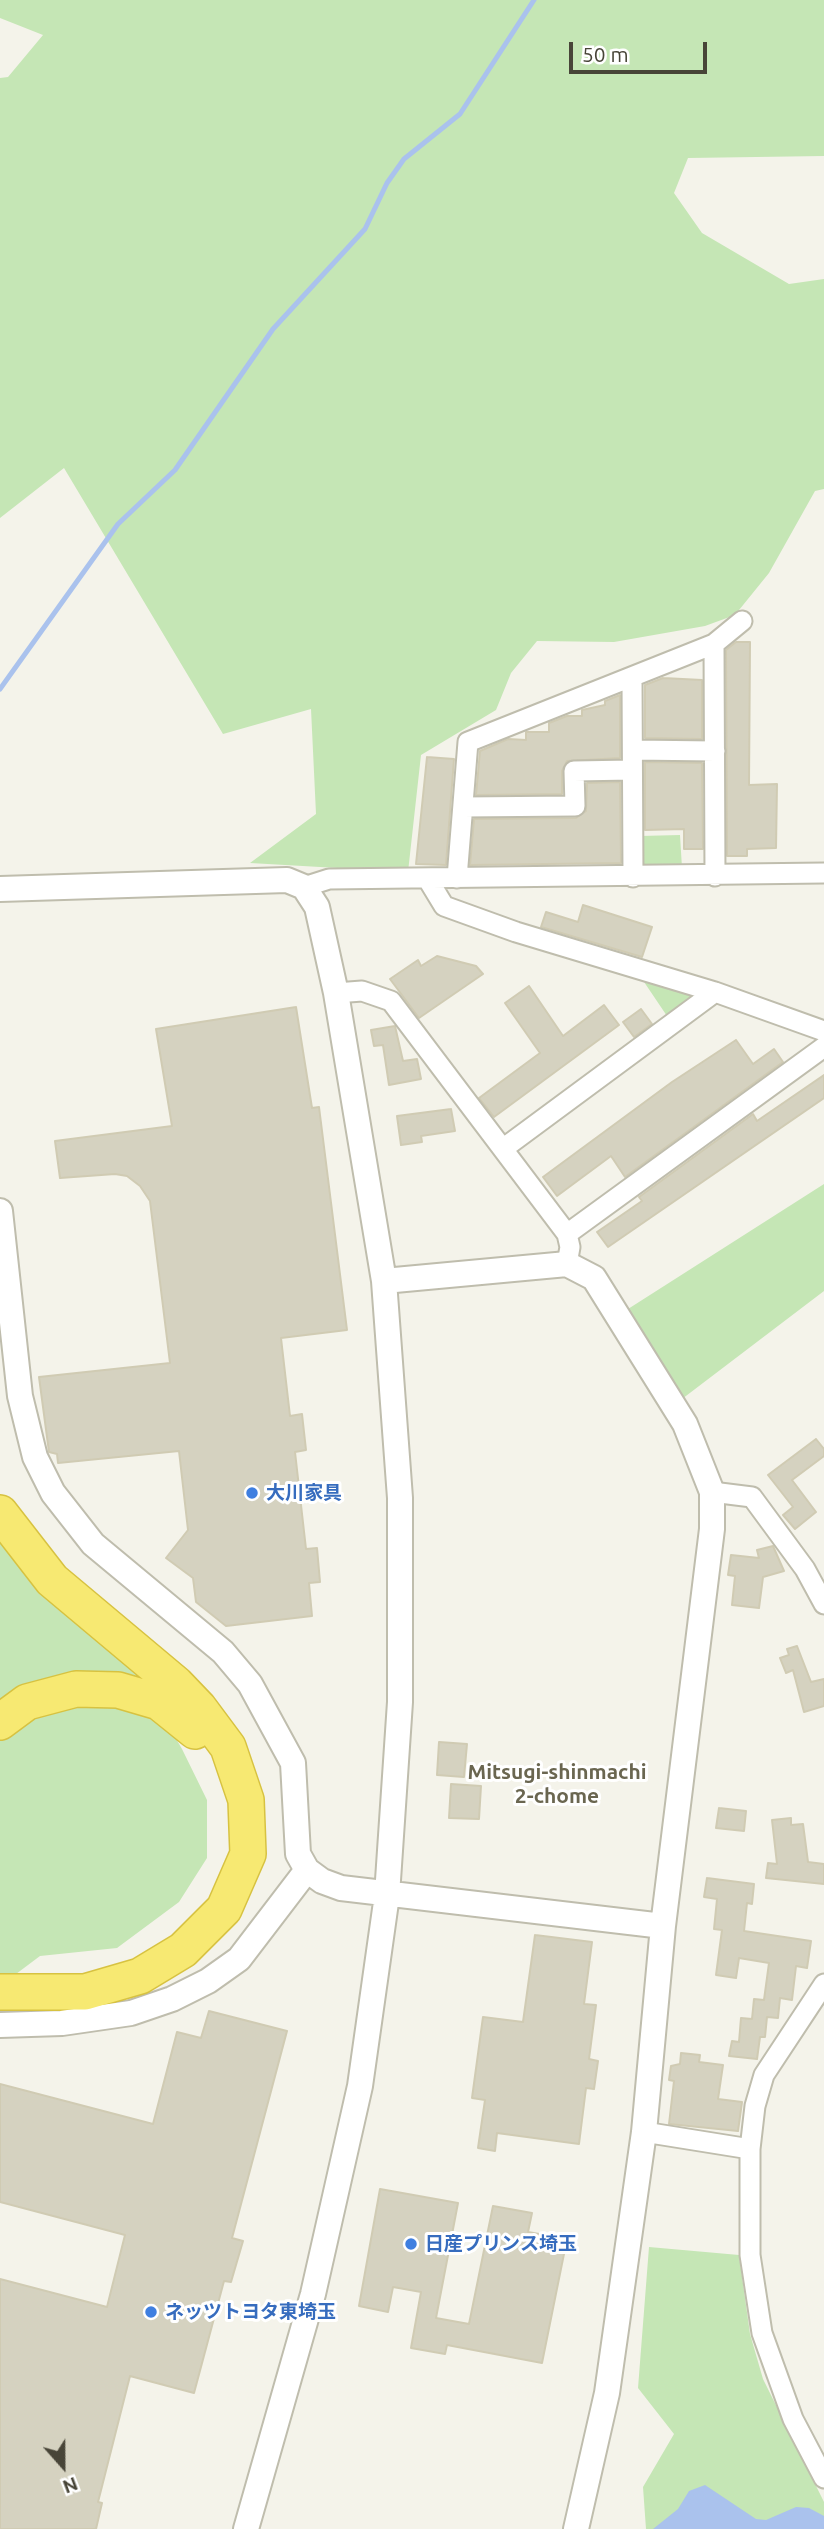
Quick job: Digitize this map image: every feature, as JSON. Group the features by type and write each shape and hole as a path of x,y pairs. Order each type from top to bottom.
{"highway":[{"path":"0,1513 52,1580 176,1684 199,1708 228,1746 246,1800 248,1854 224,1909 183,1950 140,1976 85,1992 0,1992"},
{"path":"0,1722 27,1702 76,1689 118,1690 159,1702 196,1732 216,1765 228,1807 227,1859 208,1904 160,1946 120,1964 63,1976 0,1975"}],"street":[{"path":"457,878 468,742 714,644 742,621"},
{"path":"714,644 715,876"},
{"path":"632,678 633,877"},
{"path":"632,750 715,751"},
{"path":"463,807 575,806 574,771 632,771"},
{"path":"304,887 329,879 824,873"},
{"path":"427,878 444,906 516,932 715,992 824,1031"},
{"path":"0,889 287,880 304,887 317,907 336,993 384,1281 400,1498 400,1702 387,1895 360,2086 313,2294 246,2529"},
{"path":"336,993 362,991 391,1001 568,1234 570,1247 567,1264"},
{"path":"504,1148 715,992"},
{"path":"568,1234 824,1047"},
{"path":"0,1211 4,1310 35,1457 72,1519 93,1544 223,1652 250,1684 293,1763 298,1854 307,1870 322,1881 341,1888 663,1926"},
{"path":"384,1281 567,1264 594,1278 607,1294 685,1424 712,1492 712,1529 663,1926 644,2132 607,2393 576,2529"},
{"path":"712,1492 752,1497 805,1569 824,1604"},
{"path":"0,2025 96,2019 131,2013 172,1999 208,1981 239,1959 307,1870"},
{"path":"824,1984 764,2075 755,2106 750,2149 750,2255 762,2333 793,2419 824,2478"},
{"path":"644,2132 750,2149"}],"green space":[{"path":"0,0 824,0 824,156 688,158 674,193 702,233 789,284 824,279 824,489 815,491 769,573 735,615 705,626 614,642 537,641 511,673 496,710 421,755 408,872 250,863 316,814 311,709 223,734 64,468 0,518 0,78 8,77 43,35 0,18"},
{"path":"680,835 682,868 649,869 641,864 640,836"},
{"path":"640,976 699,994 667,1016"},
{"path":"824,1184 824,1291 678,1402 628,1309"},
{"path":"0,1537 133,1665 182,1749 207,1800 207,1858 179,1902 117,1948 40,1956 0,1986"},
{"path":"649,2247 739,2255 750,2334 763,2379 824,2502 824,2529 646,2529 643,2487 674,2434 638,2388"}],"water":[{"path":"705,2485 756,2519 766,2520 796,2507 809,2508 824,2516 824,2529 653,2529 678,2509 689,2491"}],"building":[{"path":"736,642 750,642 749,785 777,784 776,848 747,849 747,856 727,856 726,650"},
{"path":"663,678 702,680 702,739 645,738 645,685"},
{"path":"620,695 620,758 567,761 562,771 562,794 476,795 480,751 508,739 526,740 526,732 549,732 549,723 567,716 582,716 582,710 605,705 605,701"},
{"path":"427,757 454,759 446,865 416,864"},
{"path":"645,762 702,763 703,849 684,849 684,829 645,830"},
{"path":"620,782 621,863 470,865 474,819 576,818 586,811 587,783"},
{"path":"583,905 652,927 642,957 541,927 546,912 578,922"},
{"path":"437,956 476,966 483,974 419,1018 390,979 418,960 421,966"},
{"path":"529,986 563,1036 604,1005 619,1025 494,1117 479,1098 540,1053 505,1003"},
{"path":"296,1007 312,1108 319,1107 347,1330 281,1338 290,1416 302,1414 306,1450 295,1452 306,1549 317,1548 320,1582 309,1583 312,1616 226,1626 196,1602 193,1578 166,1558 188,1530 179,1451 58,1463 57,1454 49,1452 39,1377 170,1363 150,1201 140,1186 127,1176 115,1174 60,1178 55,1141 172,1126 156,1029"},
{"path":"641,1009 652,1024 634,1037 623,1022"},
{"path":"395,1026 403,1061 417,1059 421,1079 389,1085 383,1045 374,1046 371,1030"},
{"path":"736,1040 753,1064 774,1049 783,1062 625,1177 611,1156 557,1196 543,1177 672,1082"},
{"path":"824,1075 824,1098 608,1247 597,1232 642,1201 639,1197 753,1114 757,1121"},
{"path":"451,1109 455,1131 421,1136 422,1142 401,1145 397,1116"},
{"path":"816,1439 824,1449 824,1456 792,1480 816,1512 795,1529 783,1515 793,1507 768,1475"},
{"path":"773,1546 784,1571 763,1577 759,1608 732,1605 735,1576 728,1575 731,1555 759,1558 757,1550"},
{"path":"797,1646 811,1682 824,1679 824,1706 804,1712 793,1670 786,1673 780,1658 789,1655 787,1649"},
{"path":"439,1742 467,1744 464,1777 437,1775"},
{"path":"451,1784 481,1786 479,1819 449,1818"},
{"path":"719,1808 746,1811 744,1831 716,1828"},
{"path":"791,1818 791,1825 803,1824 808,1862 824,1864 824,1884 766,1878 768,1863 777,1864 772,1820"},
{"path":"707,1878 754,1884 752,1904 747,1903 744,1931 811,1941 807,1968 796,1966 792,2000 780,1998 778,2018 767,2017 765,2037 760,2037 757,2059 729,2056 732,2041 739,2042 741,2018 752,2019 754,1999 764,2000 769,1963 739,1958 736,1978 716,1975 722,1930 714,1929 717,1899 704,1897"},
{"path":"535,1935 592,1942 584,2004 596,2005 589,2059 598,2061 594,2089 586,2088 579,2144 497,2133 495,2151 478,2148 485,2100 472,2098 483,2017 523,2022"},
{"path":"209,2011 287,2031 232,2238 243,2241 231,2282 224,2281 194,2393 130,2376 98,2502 102,2503 96,2529 0,2529 0,2279 107,2307 125,2235 0,2202 0,2084 153,2124 177,2032 201,2038"},
{"path":"681,2053 700,2055 699,2062 723,2065 718,2099 742,2102 738,2131 669,2124 674,2081 669,2080 671,2066 680,2064"},
{"path":"380,2189 458,2203 436,2318 469,2324 493,2206 532,2213 528,2232 567,2239 542,2363 447,2345 445,2354 411,2348 421,2292 393,2287 388,2312 359,2306"}],"waterway":[{"path":"0,689 118,524 175,470 273,329 365,229 387,183 404,159 460,114 534,0"}],"place":[{"name":"大川家具","path":"252,1493"},
{"name":"日産プリンス埼玉","path":"411,2244"},
{"name":"ネッツトヨタ東埼玉","path":"151,2312"}],"district":[{"name":"Mitsugi-shinmachi 2-chome","path":"557,1784"}]}
